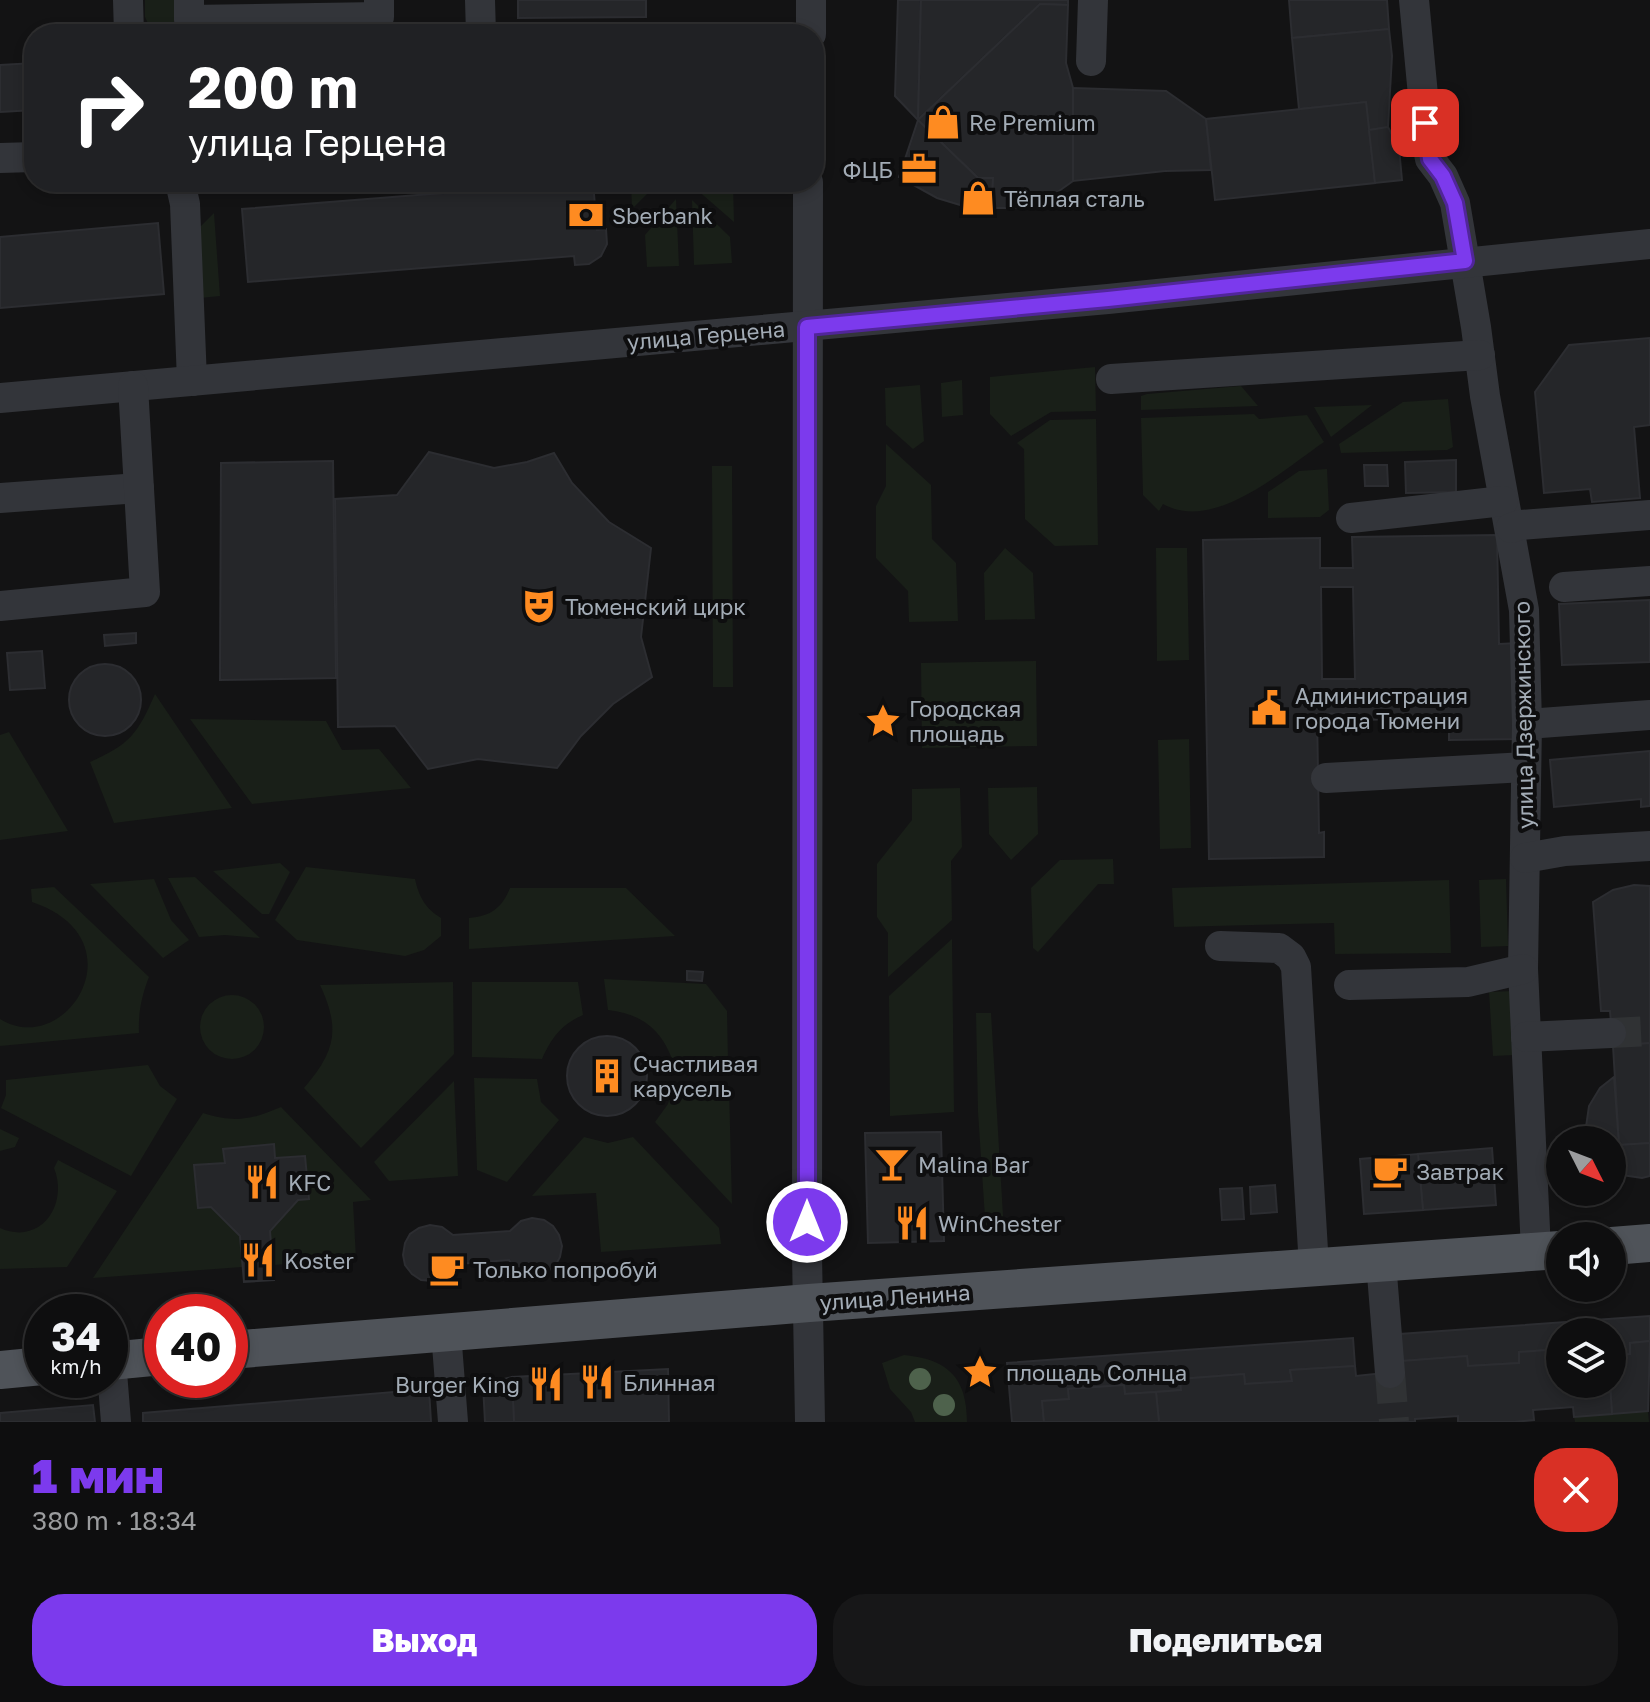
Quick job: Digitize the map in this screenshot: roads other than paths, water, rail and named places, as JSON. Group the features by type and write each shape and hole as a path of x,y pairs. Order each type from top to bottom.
{"main road":[{"path":"1626,1245 1650,1243"},
{"name":"улица Ленина","path":"248,1348 809,1303 1546,1250"},
{"path":"0,1370 24,1368"}],"street":[{"path":"128,0 129,24"},
{"path":"189,0 189,20 379,17 379,0"},
{"path":"480,0 481,24"},
{"path":"811,0 811,24"},
{"path":"1091,61 1093,0"},
{"name":"улица Дзержинского","path":"1414,0 1428,148 1430,159 1443,176 1455,203 1524,610 1527,724 1523,969 1526,1037 1546,1231"},
{"path":"0,158 24,157"},
{"path":"182,192 192,381"},
{"path":"808,192 810,1422"},
{"name":"улица Герцена","path":"0,398 1117,299 1650,244"},
{"path":"1111,379 1480,355"},
{"path":"0,606 145,592 133,386"},
{"path":"0,498 139,488"},
{"path":"1351,518 1507,515 1520,525 1650,515"},
{"path":"1564,587 1650,581"},
{"path":"1527,724 1650,715"},
{"path":"1326,778 1526,767"},
{"path":"1525,858 1565,851 1650,846"},
{"path":"1220,946 1279,948 1291,957 1296,967 1314,1267"},
{"path":"1349,985 1468,982 1523,969"},
{"path":"1526,1037 1611,1033"},
{"path":"1381,1262 1390,1373"},
{"path":"446,1332 453,1422"},
{"path":"114,1398 116,1422"}],"tunnel":[{"path":"1611,1033 1650,1031"},
{"path":"1390,1373 1394,1422"}],"place":[{"name":"Re Premium","path":"943,122"},
{"name":"ФЦБ","path":"919,169"},
{"name":"Тёплая сталь","path":"978,198"},
{"name":"Sberbank","path":"586,215"},
{"name":"Тюменский цирк","path":"539,606"},
{"name":"Администрация города Тюмени","path":"1269,708"},
{"name":"Городская площадь","path":"883,721"},
{"name":"Счастливая карусель","path":"607,1076"},
{"name":"Malina Bar","path":"892,1164"},
{"name":"Завтрак","path":"1390,1171"},
{"name":"KFC","path":"262,1182"},
{"name":"WinChester","path":"912,1223"},
{"name":"Koster","path":"258,1260"},
{"name":"Только попробуй","path":"447,1269"},
{"name":"площадь Солнца","path":"980,1372"},
{"name":"Блинная","path":"597,1382"},
{"name":"Burger King","path":"546,1384"}]}
